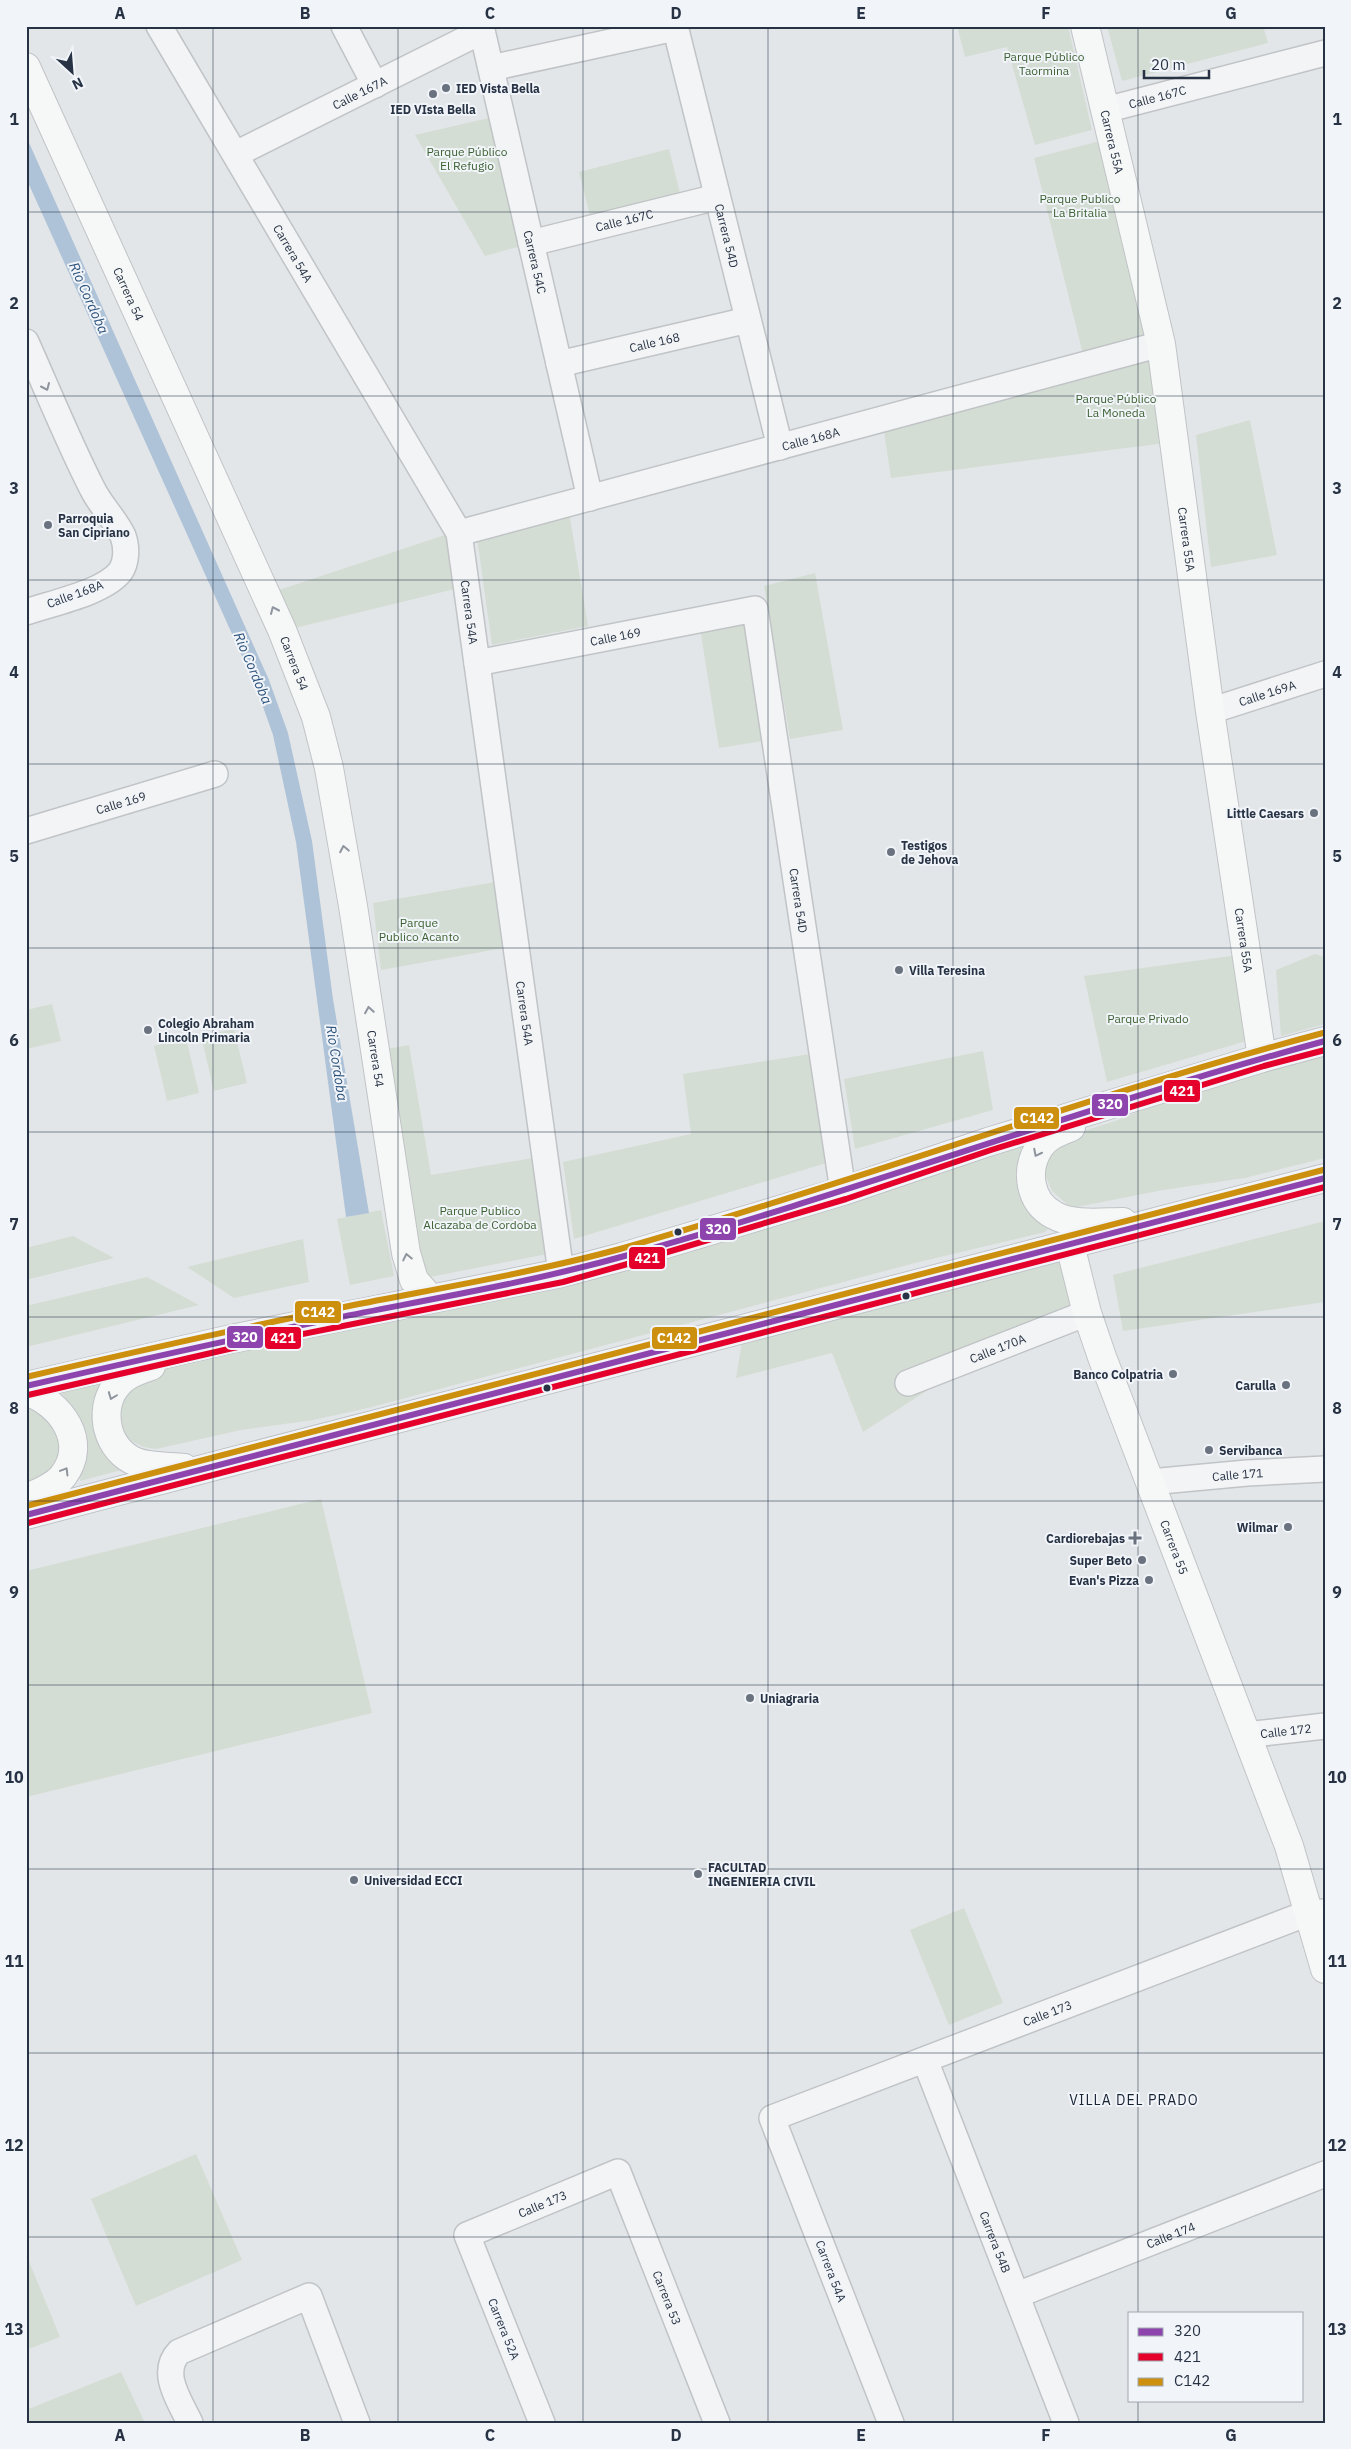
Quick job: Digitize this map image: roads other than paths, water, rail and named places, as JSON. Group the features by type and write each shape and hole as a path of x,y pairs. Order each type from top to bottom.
{"main road":[{"name":"Carrera 55A","path":"1085,26 1161,344 1210,711 1262,1058"},
{"name":"Carrera 54","path":"26,67 282,630 316,717 329,768 346,860 406,1253 414,1280 430,1298"},
{"path":"26,1386 231,1339 561,1273 650,1250 843,1191 988,1142 1262,1058 1325,1041"},
{"path":"1153,1223 1069,1221 1053,1215 1040,1204 1034,1194 1031,1183 1032,1164 1039,1147 1052,1134 1172,1086"},
{"path":"26,1515 1325,1178"},
{"name":"Carrera 55","path":"1070,1245 1087,1313 1150,1482 1288,1846 1320,1913 1325,1968"},
{"path":"205,1469 147,1465 127,1457 112,1441 107,1426 109,1398 124,1378 231,1339"},
{"path":"26,1391 39,1395 57,1408 71,1430 72,1445 71,1461 63,1476 43,1491 26,1498"}],"street":[{"name":"Carrera 54A","path":"159,26 459,533 561,1273"},
{"path":"344,26 375,85"},
{"path":"491,68 675,27"},
{"name":"Carrera 54D","path":"675,27 780,447"},
{"name":"Calle 167A","path":"236,154 375,85 482,28"},
{"name":"Carrera 54C","path":"482,28 590,498"},
{"name":"Calle 167C","path":"1105,110 1325,53"},
{"name":"Calle 167C","path":"531,243 717,197"},
{"name":"Calle 168","path":"559,364 748,320"},
{"name":"Calle 168A","path":"26,342 92,488 123,536 126,550 125,562 111,581 26,612"},
{"name":"Calle 168A","path":"459,533 1161,344"},
{"name":"Carrera 54D","path":"754,609 843,1191"},
{"name":"Calle 169","path":"477,663 754,609"},
{"name":"Calle 169A","path":"1210,711 1325,674"},
{"name":"Calle 169","path":"26,831 215,774"},
{"name":"Calle 170A","path":"908,1383 1087,1313"},
{"name":"Calle 171","path":"1150,1482 1247,1473 1325,1469"},
{"name":"Calle 172","path":"1246,1735 1325,1726"},
{"name":"Calle 173","path":"772,2118 1320,1913"},
{"name":"Carrera 54B","path":"925,2060 1066,2423"},
{"name":"Carrera 54A","path":"772,2118 891,2423"},
{"name":"Calle 173","path":"467,2235 618,2172"},
{"name":"Carrera 53","path":"618,2172 717,2423"},
{"name":"Calle 174","path":"1017,2295 1325,2174"},
{"name":"Carrera 52A","path":"467,2235 542,2423"},
{"path":"190,2423 170,2378 169,2368 172,2359 179,2352 309,2296 357,2423"}],"water":[{"name":"Rio Cordoba","path":"26,136 269,680 288,733 312,841 333,999 369,1213 346,1217 296,842 273,735 256,687 26,178"}],"place":[{"name":"IED Vista Bella","path":"446,88"},
{"name":"IED VIsta Bella","path":"433,94"},
{"name":"Parroquia San Cipriano","path":"48,525"},
{"name":"Little Caesars","path":"1314,813"},
{"name":"Testigos de Jehova","path":"891,852"},
{"name":"Villa Teresina","path":"899,970"},
{"name":"Colegio Abraham Lincoln Primaria","path":"148,1030"},
{"name":"Banco Colpatria","path":"1173,1374"},
{"name":"Carulla","path":"1286,1385"},
{"name":"Servibanca","path":"1209,1450"},
{"name":"Wilmar","path":"1288,1527"},
{"name":"Cardiorebajas","path":"1135,1538"},
{"name":"Super Beto","path":"1142,1560"},
{"name":"Evan's Pizza","path":"1149,1580"},
{"name":"Uniagraria","path":"750,1698"},
{"name":"FACULTAD INGENIERIA CIVIL","path":"698,1874"},
{"name":"Universidad ECCI","path":"354,1880"}],"district":[{"name":"VILLA DEL PRADO","path":"1134,2100"}],"park label":[{"name":"Parque Público Taormina","path":"1044,63"},
{"name":"Parque Público El Refugio","path":"467,158"},
{"name":"Parque Publico La Britalia","path":"1080,205"},
{"name":"Parque Público La Moneda","path":"1116,405"},
{"name":"Parque Publico Acanto","path":"419,929"},
{"name":"Parque Privado","path":"1148,1018"},
{"name":"Parque Publico Alcazaba de Cordoba","path":"480,1217"}]}
